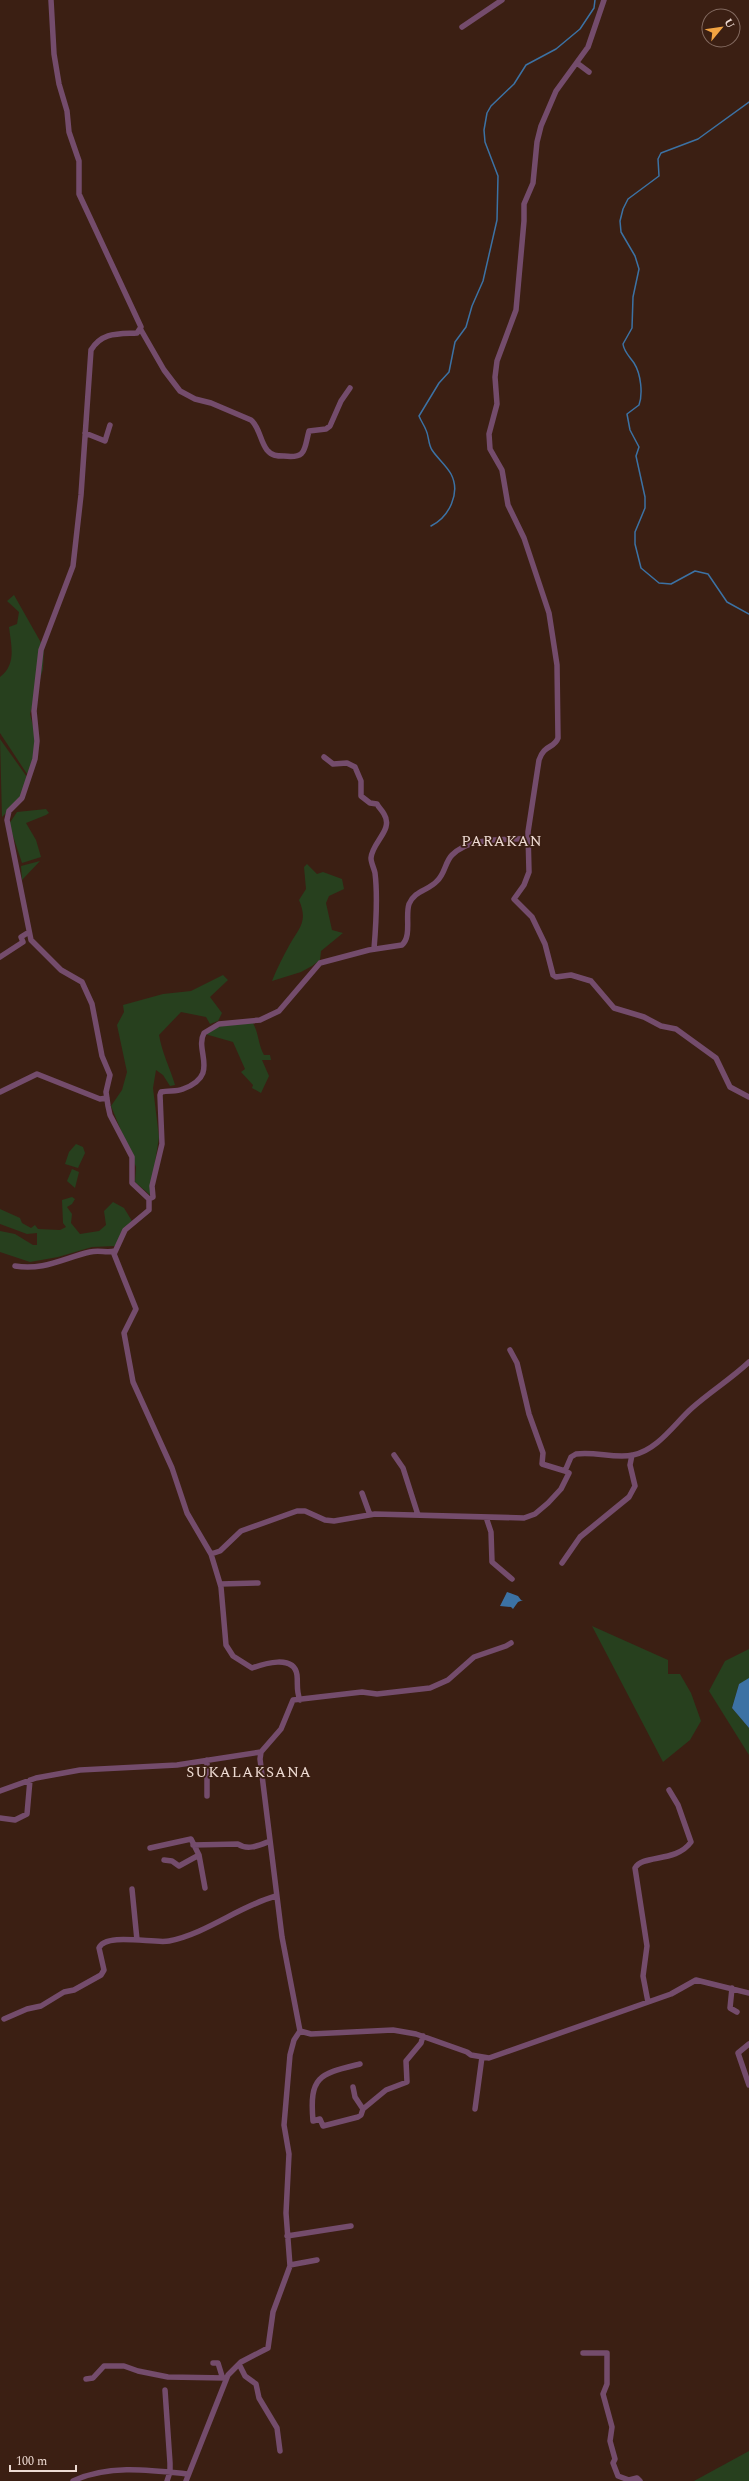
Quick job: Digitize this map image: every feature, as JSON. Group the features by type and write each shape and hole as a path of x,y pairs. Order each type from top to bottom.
{"street":[{"path":"51,0 54,54 59,84 67,111 69,132 78,156 79,194 138,319 141,330 164,370 180,391 195,399 217,405 252,420 267,450 275,456 293,458 301,454 306,445 309,431 323,430 330,426 341,401 350,388"},
{"path":"462,26 502,0"},
{"path":"604,0 590,40 577,63 551,100 537,142 533,183 524,204 524,221 516,310 497,361 497,406 489,434 490,450 502,470 508,505 524,538 549,613 557,659 558,738 554,744 542,751 539,760 529,838 528,879 514,899 532,917 544,944 553,975 556,977 571,975 592,981 614,1008 661,1026 676,1029 716,1058 730,1087 749,1097"},
{"path":"577,63 589,72"},
{"path":"141,330 137,333 110,334 100,339 91,350 86,433 73,566 41,650 34,712 37,734 35,759 22,798 7,815 28,932 34,944 61,970 79,979 84,986 96,1017 102,1056 110,1075 107,1098 110,1115 132,1157 132,1183 149,1199 149,1210 125,1230 115,1251 116,1259 136,1309 124,1333 133,1382 172,1468 187,1513 211,1554 221,1584 226,1645 233,1656 252,1668 273,1661 292,1666 297,1674 297,1693 300,1700"},
{"path":"86,433 105,441 110,426"},
{"path":"324,757 333,764 347,763 355,767 361,781 361,796 370,803 377,804 385,814 385,832 375,842 371,858 375,872 376,896 374,949"},
{"path":"149,1199 153,1197 152,1186 162,1144 160,1094 166,1091 183,1090 190,1086 200,1076 206,1063 202,1042 204,1033 219,1024 242,1024 270,1016 279,1011 320,963 374,949 398,946 405,942 411,900 420,891 437,882 452,854 477,842 529,838"},
{"path":"0,957 23,942 21,937 28,932"},
{"path":"0,1092 37,1074 100,1099 107,1098"},
{"path":"15,1266 30,1269 55,1264 92,1251 115,1251"},
{"path":"211,1554 220,1551 241,1531 297,1511 305,1511 325,1520 334,1521 370,1515 524,1518 535,1514 561,1489 569,1473 542,1464 543,1453 529,1414 517,1363 510,1350"},
{"path":"565,1471 571,1457 576,1454 632,1455 659,1440 692,1408 730,1380 749,1362"},
{"path":"394,1455 403,1468 418,1515"},
{"path":"562,1563 580,1537 629,1497 635,1486 630,1465 632,1455"},
{"path":"362,1493 370,1515"},
{"path":"486,1517 491,1532 492,1562 512,1579"},
{"path":"221,1584 258,1583"},
{"path":"186,2481 196,2459 224,2377 239,2364 268,2350 273,2312 290,2265 287,2236 289,2154 284,2124 290,2055 294,2040 300,2032 285,1960 276,1896 260,1759 261,1752 281,1728 293,1700 362,1692 377,1694 430,1688 448,1680 474,1657 506,1646 511,1642"},
{"path":"0,1791 30,1780 80,1770 177,1765 261,1752"},
{"path":"206,1796 207,1760"},
{"path":"0,1818 15,1820 27,1814 30,1780"},
{"path":"648,2002 643,1976 647,1946 635,1868 642,1862 675,1855 691,1842 678,1805 669,1790"},
{"path":"150,1848 189,1839 199,1855 205,1888"},
{"path":"193,1844 238,1844 243,1847 253,1847 270,1841"},
{"path":"164,1860 172,1861 179,1866 199,1855"},
{"path":"132,1889 136,1940"},
{"path":"4,2019 27,2009 41,2006 64,1992 72,1990 102,1975 104,1970 99,1948 101,1944 114,1939 170,1941 214,1924 253,1903 276,1896"},
{"path":"300,2032 311,2034 393,2030 423,2036 482,2058 507,2053 676,1992 693,1981 732,1988 749,1993"},
{"path":"732,1988 730,2008 737,2012"},
{"path":"360,2064 325,2074 316,2081 311,2099 313,2121 320,2119 323,2126 358,2117 361,2115 363,2109 386,2090 407,2082 406,2061 421,2044 423,2036"},
{"path":"749,2044 738,2053 749,2085"},
{"path":"475,2109 482,2058"},
{"path":"353,2087 355,2098 363,2109"},
{"path":"287,2236 351,2226"},
{"path":"290,2265 317,2260"},
{"path":"583,2353 607,2353 606,2386 603,2394 612,2427 610,2443 616,2460 613,2463 618,2476 629,2480 638,2478 640,2481"},
{"path":"213,2363 218,2363 224,2377"},
{"path":"239,2364 245,2376 256,2384 259,2398 277,2428 280,2451"},
{"path":"86,2379 93,2378 104,2366 124,2366 138,2371 168,2377 211,2379 224,2377"},
{"path":"165,2390 170,2472 166,2481"},
{"path":"73,2481 86,2476 122,2470 188,2474"}],"green space":[{"path":"14,595 44,648 43,669 30,714 38,747 27,774 0,733 0,677 9,666 11,660 12,647 9,627 17,624 19,612 7,601"},
{"path":"0,739 27,777 20,799 2,817"},
{"path":"46,809 49,813 26,823 36,840 41,857 22,863 9,824 17,812"},
{"path":"40,861 22,880 21,866"},
{"path":"307,864 317,874 323,872 342,879 344,889 329,896 326,903 332,930 343,933 321,951 320,960 312,966 301,972 272,981 283,957 302,924 303,913 299,900 306,889 304,867"},
{"path":"223,975 228,980 210,997 222,1013 218,1021 210,1024 206,1017 181,1012 159,1035 175,1085 170,1086 163,1075 156,1070 153,1088 159,1137 150,1195 135,1182 136,1167 111,1106 122,1090 127,1072 117,1025 124,1012 123,1005 163,994 191,991"},
{"path":"253,1023 264,1055 270,1055 271,1060 262,1060 269,1076 261,1093 252,1088 253,1085 241,1072 245,1069 233,1042 205,1034 222,1025"},
{"path":"76,1144 83,1147 85,1153 78,1168 65,1164 69,1152"},
{"path":"72,1169 79,1172 75,1188 67,1181"},
{"path":"72,1197 75,1199 72,1204 67,1207 72,1214 71,1223 80,1234 99,1231 106,1225 104,1211 113,1202 124,1208 132,1221 115,1246 92,1247 58,1257 30,1262 0,1252 0,1231 15,1234 33,1245 37,1245 37,1233 27,1234 0,1224 0,1209 20,1218 22,1223 31,1228 35,1225 38,1229 60,1230 66,1227 63,1223 62,1200"},
{"path":"592,1626 668,1660 668,1674 680,1674 691,1693 701,1721 690,1740 663,1762"},
{"path":"749,1649 749,1680 739,1684 732,1708 749,1728 749,1755 709,1691 725,1661"},
{"path":"749,2451 749,2481 694,2481"}],"water":[{"path":"507,1592 518,1596 521,1600 523,1600 518,1602 513,1609 511,1607 500,1606"},
{"path":"749,1678 749,1728 732,1708 739,1684"}],"waterway":[{"path":"431,526 448,511 452,504 455,489 451,474 431,448 427,432 419,416 439,383 449,372 455,342 466,327 472,306 483,281 497,220 498,176 485,142 484,130 487,113 491,106 514,84 526,65 556,49 580,29 594,8 595,0"},
{"path":"749,102 698,139 661,153 658,159 659,176 628,199 623,209 620,221 621,232 635,256 639,269 633,297 632,328 623,344 626,352 634,363 641,384 639,405 627,414 630,430 639,447 636,456 645,497 645,508 635,532 635,544 641,568 659,583 671,584 695,571 708,574 727,602 749,614"}],"district":[{"name":"PARAKAN","path":"502,841"},
{"name":"SUKALAKSANA","path":"249,1772"}]}
